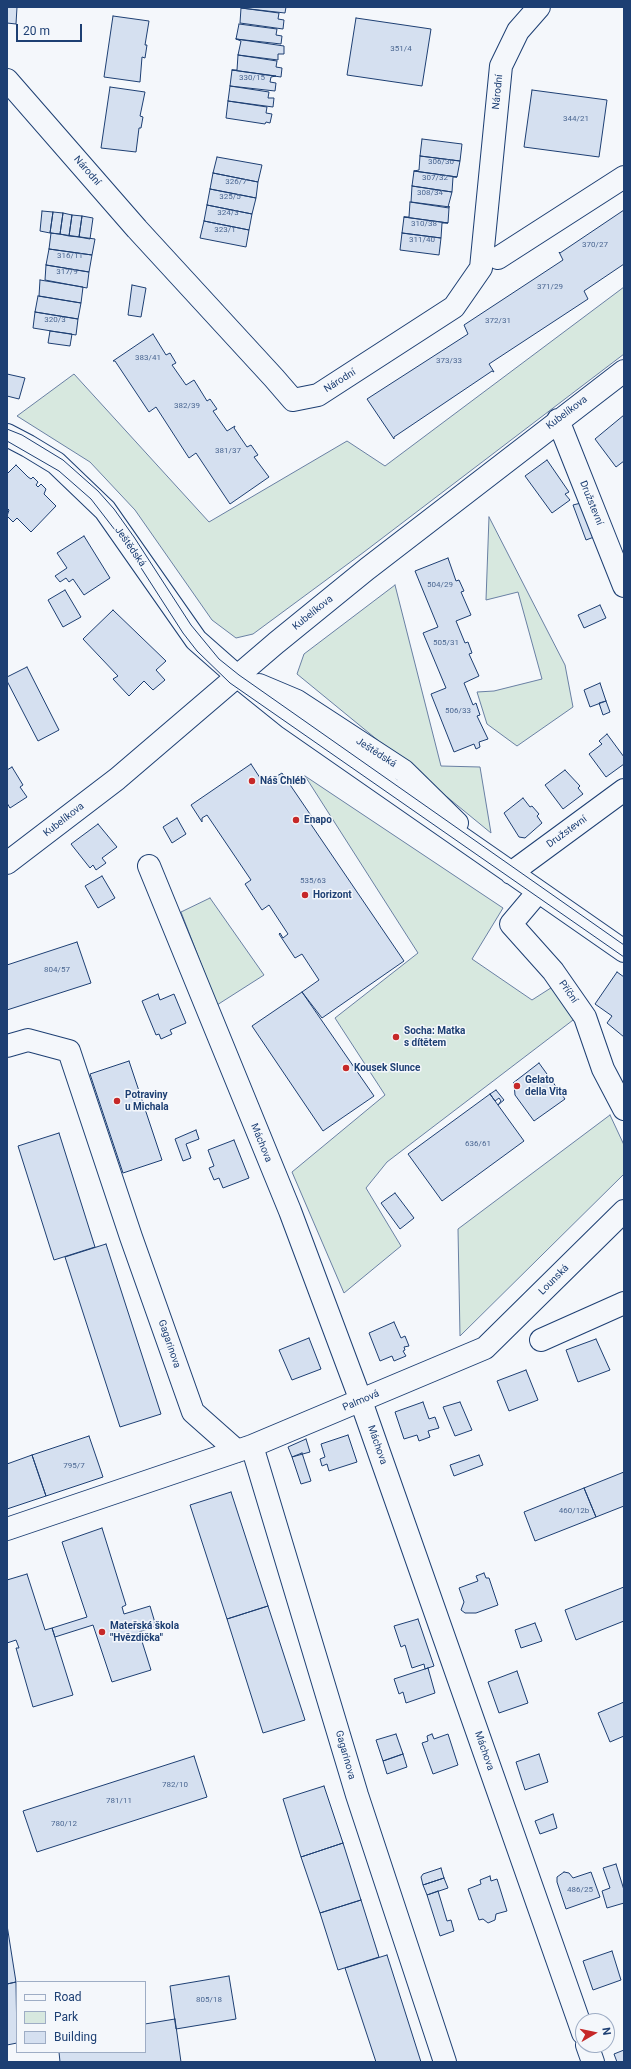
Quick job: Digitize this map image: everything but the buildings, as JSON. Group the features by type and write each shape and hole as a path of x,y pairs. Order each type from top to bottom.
{"street":[{"name":"Národní","path":"7,80 137,229 293,400 318,395 454,307 481,268 501,66 518,31 539,7"},
{"path":"498,258 624,177"},
{"name":"Kubelíkova","path":"7,863 117,779 367,569 558,420 624,371"},
{"name":"Družstevní","path":"558,420 624,586"},
{"name":"Ještědská","path":"7,435 56,463 105,510 196,640 238,676 297,701 404,771 493,860 624,951"},
{"name":"Družstevní","path":"511,873 624,790"},
{"name":"Máchova","path":"149,866 290,1211 361,1401 576,2013"},
{"name":"Příční","path":"538,892 511,924 553,971 585,1017 603,1069 624,1109"},
{"name":"Gagarinova","path":"7,1046 28,1040 70,1051 131,1237 193,1412 244,1448 356,1795 446,2062"},
{"name":"Lounská","path":"485,1348 624,1211"},
{"path":"541,1340 624,1303"},
{"name":"Palmová","path":"244,1448 361,1401 485,1348"},
{"path":"7,1530 244,1448"}],"green space":[{"path":"624,287 624,354 364,552 253,634 236,638 212,620 135,510 90,462 17,416 74,374 209,522 347,441 385,466"},
{"path":"489,517 565,665 573,707 517,746 487,724 477,692 494,691 542,679 518,592 486,600"},
{"path":"395,585 441,766 480,767 491,833 297,674 304,654"},
{"path":"305,776 503,908 472,959 532,1000 557,984 577,1017 387,1162 366,1188 401,1246 344,1293 292,1172 385,1095 335,1018 418,953"},
{"path":"210,898 264,975 217,1005 181,912"},
{"path":"610,1115 624,1145 624,1174 460,1336 458,1229"}],"tram line":[{"path":"7,429 22,435 63,460 98,491 114,509 134,537 191,625 219,659 239,675 624,945"},
{"path":"7,441 59,471 91,499 125,543 183,633 197,651 230,683 624,957"}],"place":[{"name":"Náš Chléb","path":"252,781"},
{"name":"Enapo","path":"296,820"},
{"name":"Horizont","path":"305,895"},
{"name":"Socha: Matka s dítětem","path":"396,1037"},
{"name":"Kousek Slunce","path":"346,1068"},
{"name":"Gelato della Vita","path":"517,1086"},
{"name":"Potraviny u Michala","path":"117,1101"},
{"name":"Mateřská škola \"Hvězdička\"","path":"102,1632"}]}
